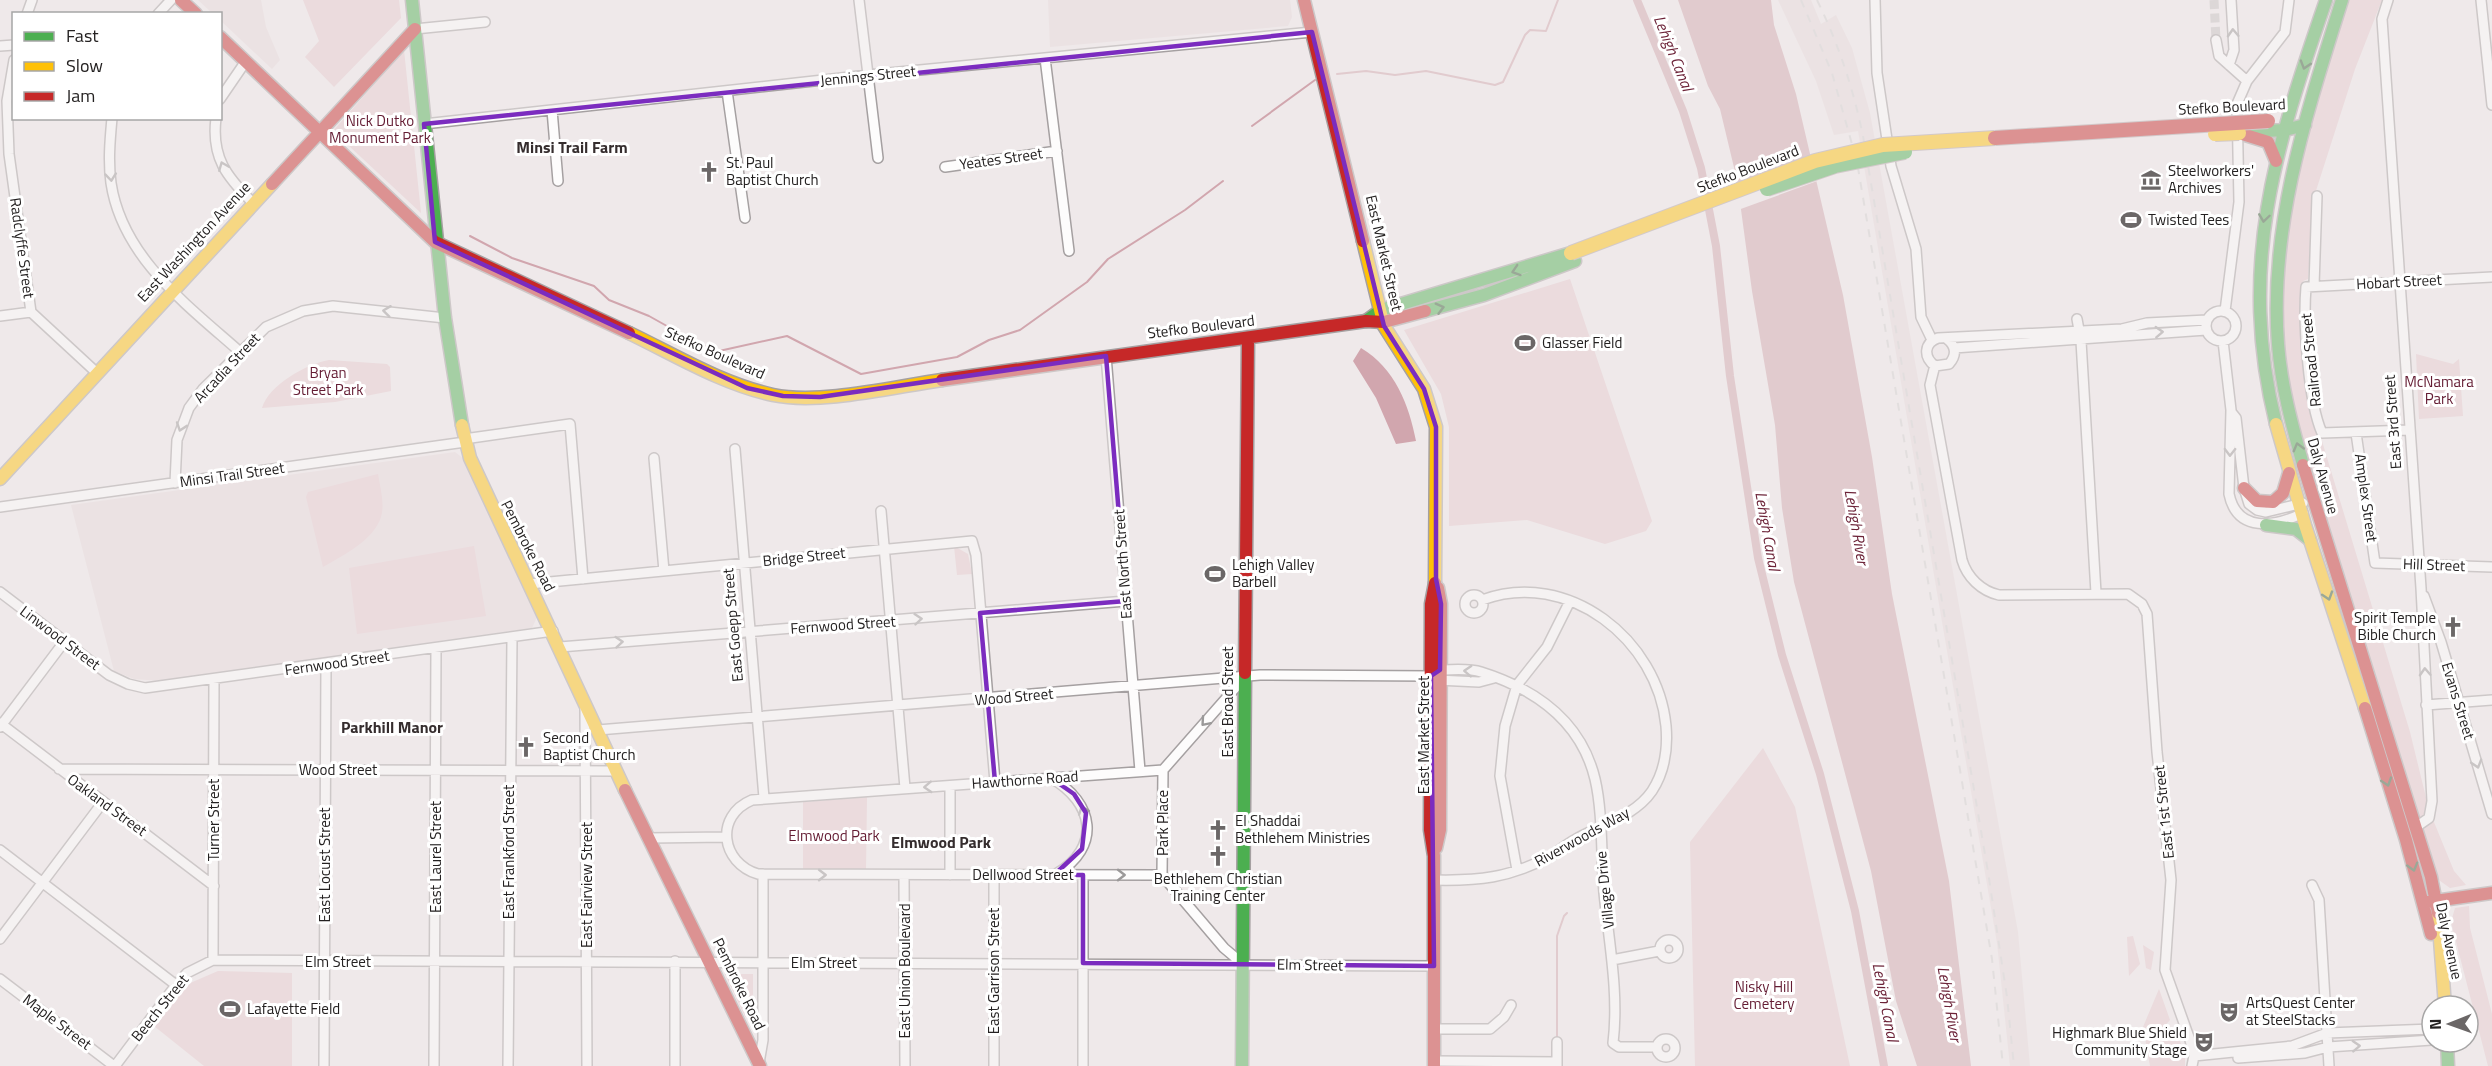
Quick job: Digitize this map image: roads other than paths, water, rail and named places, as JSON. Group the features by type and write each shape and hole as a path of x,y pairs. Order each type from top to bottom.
{"main road":[{"path":"181,0 193,12"},
{"name":"Pembroke Road","path":"412,0 435,242 464,441 488,501 553,631 616,771 760,1065"},
{"name":"East Market Street","path":"1304,0 1382,316 1424,388 1436,427 1436,579 1431,604 1437,676 1430,830 1434,856 1435,1063"},
{"name":"Daly Avenue","path":"2326,0 2276,161 2261,238 2259,330 2268,396 2289,472 2430,901"},
{"name":"Daly Avenue","path":"2343,0 2294,160 2282,216 2277,318 2278,345 2290,416 2314,504 2416,826 2443,962 2444,994"},
{"name":"East Washington Avenue","path":"0,480 319,130 415,29"},
{"name":"Stefko Boulevard","path":"222,39 435,242 735,383 783,396 820,397 1366,321 1484,295 1573,257 1815,161 1883,145 2268,131"},
{"name":"Stefko Boulevard","path":"1573,257 1818,170 1885,154 2240,133 2268,131 2287,125 2305,125"},
{"path":"2268,131 2276,161"},
{"name":"East Broad Street","path":"1242,1066 1248,338"},
{"path":"2244,488 2257,501 2273,502 2283,493 2289,472"},
{"path":"2266,525 2296,529 2310,540"},
{"path":"2430,901 2492,894"}],"street":[{"path":"160,12 171,0"},
{"path":"859,0 878,158"},
{"path":"1875,0 1877,73 1889,156 1916,249 1921,317 1932,340"},
{"path":"2229,66 2234,50 2231,0"},
{"path":"2225,311 2239,202 2236,111 2247,81 2282,37 2288,20 2289,0"},
{"path":"2481,0 2492,105"},
{"name":"East 3rd Street","path":"2386,3 2382,19 2421,588 2432,812 2426,822 2416,826"},
{"path":"415,29 485,22"},
{"name":"Jennings Street","path":"424,124 868,75 1312,32"},
{"path":"2216,40 2219,56 2247,81"},
{"path":"1045,58 1069,251"},
{"path":"222,96 246,61"},
{"name":"Radclyffe Street","path":"12,70 8,89 8,137 31,312 97,373"},
{"path":"727,91 746,218"},
{"path":"552,110 558,181"},
{"path":"112,120 109,164 118,212 141,256 173,290 239,351"},
{"path":"216,120 216,145 226,175 253,203"},
{"name":"Yeates Street","path":"945,167 1057,151"},
{"name":"Railroad Street","path":"2317,196 2310,286 2308,357 2316,410 2322,433 2356,433"},
{"name":"Hobart Street","path":"2310,286 2492,277"},
{"name":"Arcadia Street","path":"175,483 177,440 189,408 239,351 275,322 319,307 345,306 445,318"},
{"path":"1954,348 2206,325 2216,311 2225,311 2233,316 2236,325 2234,333 2223,341"},
{"path":"0,316 31,312"},
{"path":"1935,365 1930,385 1966,571 1980,587 1999,595 2096,593 2077,319"},
{"path":"2206,325 2211,337 2223,341"},
{"path":"1935,365 1926,355 1927,346 1932,340 1938,338 2079,335"},
{"path":"1935,365 1949,364 1954,356 1954,348 1947,339"},
{"path":"2223,341 2231,410 2230,500 2238,514 2246,520 2266,525 2300,508"},
{"name":"East North Street","path":"1106,356 1140,771"},
{"path":"2231,410 2236,418 2244,488 2249,504 2259,511 2269,512 2314,504"},
{"name":"Minsi Trail Street","path":"0,507 570,424 583,579"},
{"path":"2356,433 2410,430"},
{"name":"Amplex Street","path":"2356,433 2375,563"},
{"name":"East Goepp Street","path":"735,449 764,798"},
{"path":"654,458 664,571"},
{"path":"881,511 905,788"},
{"name":"Bridge Street","path":"529,584 972,541 976,555 980,613"},
{"name":"Hill Street","path":"2375,563 2492,567"},
{"name":"Evans Street","path":"2421,588 2459,702 2492,814"},
{"name":"Linwood Street","path":"0,592 64,642 122,682"},
{"name":"East 1st Street","path":"2096,593 2135,596 2147,614 2157,752 2171,880 2165,970 2193,1061"},
{"name":"Riverwoods Way","path":"1434,880 1493,879 1551,856 1600,826 1637,807 1659,779 1666,758 1665,716 1654,679 1634,646 1608,621 1570,601 1543,594 1501,594 1482,600"},
{"name":"Fernwood Street","path":"560,647 1126,601"},
{"path":"1517,870 1501,790 1500,761 1505,726 1517,685 1547,647 1570,601"},
{"path":"980,613 995,782"},
{"name":"Fernwood Street","path":"122,682 151,688 512,639 553,631"},
{"name":"East Frankford Street","path":"508,1066 512,639"},
{"path":"1,725 64,642"},
{"name":"East Laurel Street","path":"434,1066 436,648"},
{"name":"East Locust Street","path":"324,1066 326,664"},
{"name":"Wood Street","path":"598,730 1133,688 1260,675 1437,676"},
{"name":"Village Drive","path":"1437,676 1479,682 1494,678 1535,693 1562,719 1583,750 1595,779 1600,826 1616,1012 1613,1043 1619,1047 1657,1047"},
{"path":"1163,771 1244,678"},
{"name":"Turner Street","path":"213,960 214,680"},
{"path":"2426,705 2492,700"},
{"name":"East Fairview Street","path":"585,705 587,771 586,1066"},
{"name":"Oakland Street","path":"1,725 214,886"},
{"name":"Wood Street","path":"59,769 616,771"},
{"name":"Hawthorne Road","path":"726,837 729,819 737,809 752,800 764,798 1163,771"},
{"name":"Park Place","path":"1162,876 1163,771"},
{"path":"1051,778 1074,794 1087,819 1082,849 1071,864 1054,875"},
{"path":"950,786 950,875"},
{"path":"0,939 103,802"},
{"path":"649,838 726,837 730,854 739,865 747,870 763,874 763,1040 760,1065"},
{"path":"0,850 176,985"},
{"name":"Dellwood Street","path":"763,874 1162,876"},
{"name":"East Union Boulevard","path":"904,875 905,1066"},
{"path":"1083,875 1083,1066"},
{"name":"East Garrison Street","path":"994,876 994,1066"},
{"path":"1162,876 1224,948 1243,964"},
{"path":"2312,885 2319,900 2329,1066"},
{"path":"1612,960 1659,951"},
{"name":"Elm Street","path":"213,960 1434,966"},
{"name":"Beech Street","path":"114,1066 187,973 213,960"},
{"path":"675,962 675,1066"},
{"name":"Maple Street","path":"0,979 114,1066"},
{"path":"1435,1029 1490,1029 1504,1017 1511,1005"},
{"path":"2193,1061 2292,1046 2327,1033 2420,1029"},
{"path":"2193,1061 2293,1054 2328,1047 2420,1041"},
{"path":"1435,1063 1557,1064 1557,1042"}],"water":[{"name":"Lehigh River","path":"1678,0 1771,0 1774,25 1796,94 1843,295 1872,457 1892,594 1949,881 1971,1066 1917,1066 1896,1001 1871,871 1794,582 1782,508 1775,425 1752,291 1737,180 1720,109 1708,86"},
{"path":"1361,348 1383,366 1399,388 1416,441 1396,444 1376,398 1353,361"}],"waterway":[{"path":"1337,74 1366,71 1395,75 1426,71 1495,85 1503,82 1525,35 1530,30 1546,31 1558,0"},
{"name":"Lehigh Canal","path":"1637,0 1683,111 1701,168 1716,246 1730,376 1758,558 1782,655 1820,774 1855,911 1884,1066"},
{"path":"1252,126 1315,80"},
{"path":"470,236 512,258 594,286 609,300 649,316 699,344 719,351 787,336 861,374 957,357 989,340 1020,330 1087,282 1108,259 1185,210 1223,181"},
{"path":"1557,1039 1557,936 1567,913"}],"tunnel":[{"path":"2214,0 2216,40"}],"railway":[{"path":"1801,0 1832,73 1857,162 1992,959 2003,1066"},
{"path":"1817,0 1844,67 1863,136 1988,872 2007,997 2014,1066"}],"place":[{"name":"St. Paul Baptist Church","path":"709,172"},
{"name":"Steelworkers' Archives","path":"2151,180"},
{"name":"Twisted Tees","path":"2131,220"},
{"name":"Glasser Field","path":"1525,343"},
{"name":"Lehigh Valley Barbell","path":"1215,574"},
{"name":"Spirit Temple Bible Church","path":"2453,627"},
{"name":"Second Baptist Church","path":"526,747"},
{"name":"El Shaddai Bethlehem Ministries","path":"1218,830"},
{"name":"Bethlehem Christian Training Center","path":"1218,856"},
{"name":"Lafayette Field","path":"230,1009"},
{"name":"ArtsQuest Center at SteelStacks","path":"2229,1012"},
{"name":"Highmark Blue Shield Community Stage","path":"2204,1042"}],"district":[{"name":"Minsi Trail Farm","path":"572,147"},
{"name":"Parkhill Manor","path":"392,727"},
{"name":"Elmwood Park","path":"941,842"}],"park label":[{"name":"Nick Dutko Monument Park","path":"380,130"},
{"name":"Bryan Street Park","path":"328,382"},
{"name":"McNamara Park","path":"2439,390"},
{"name":"Nisky Hill Cemetery","path":"1764,996"}]}
